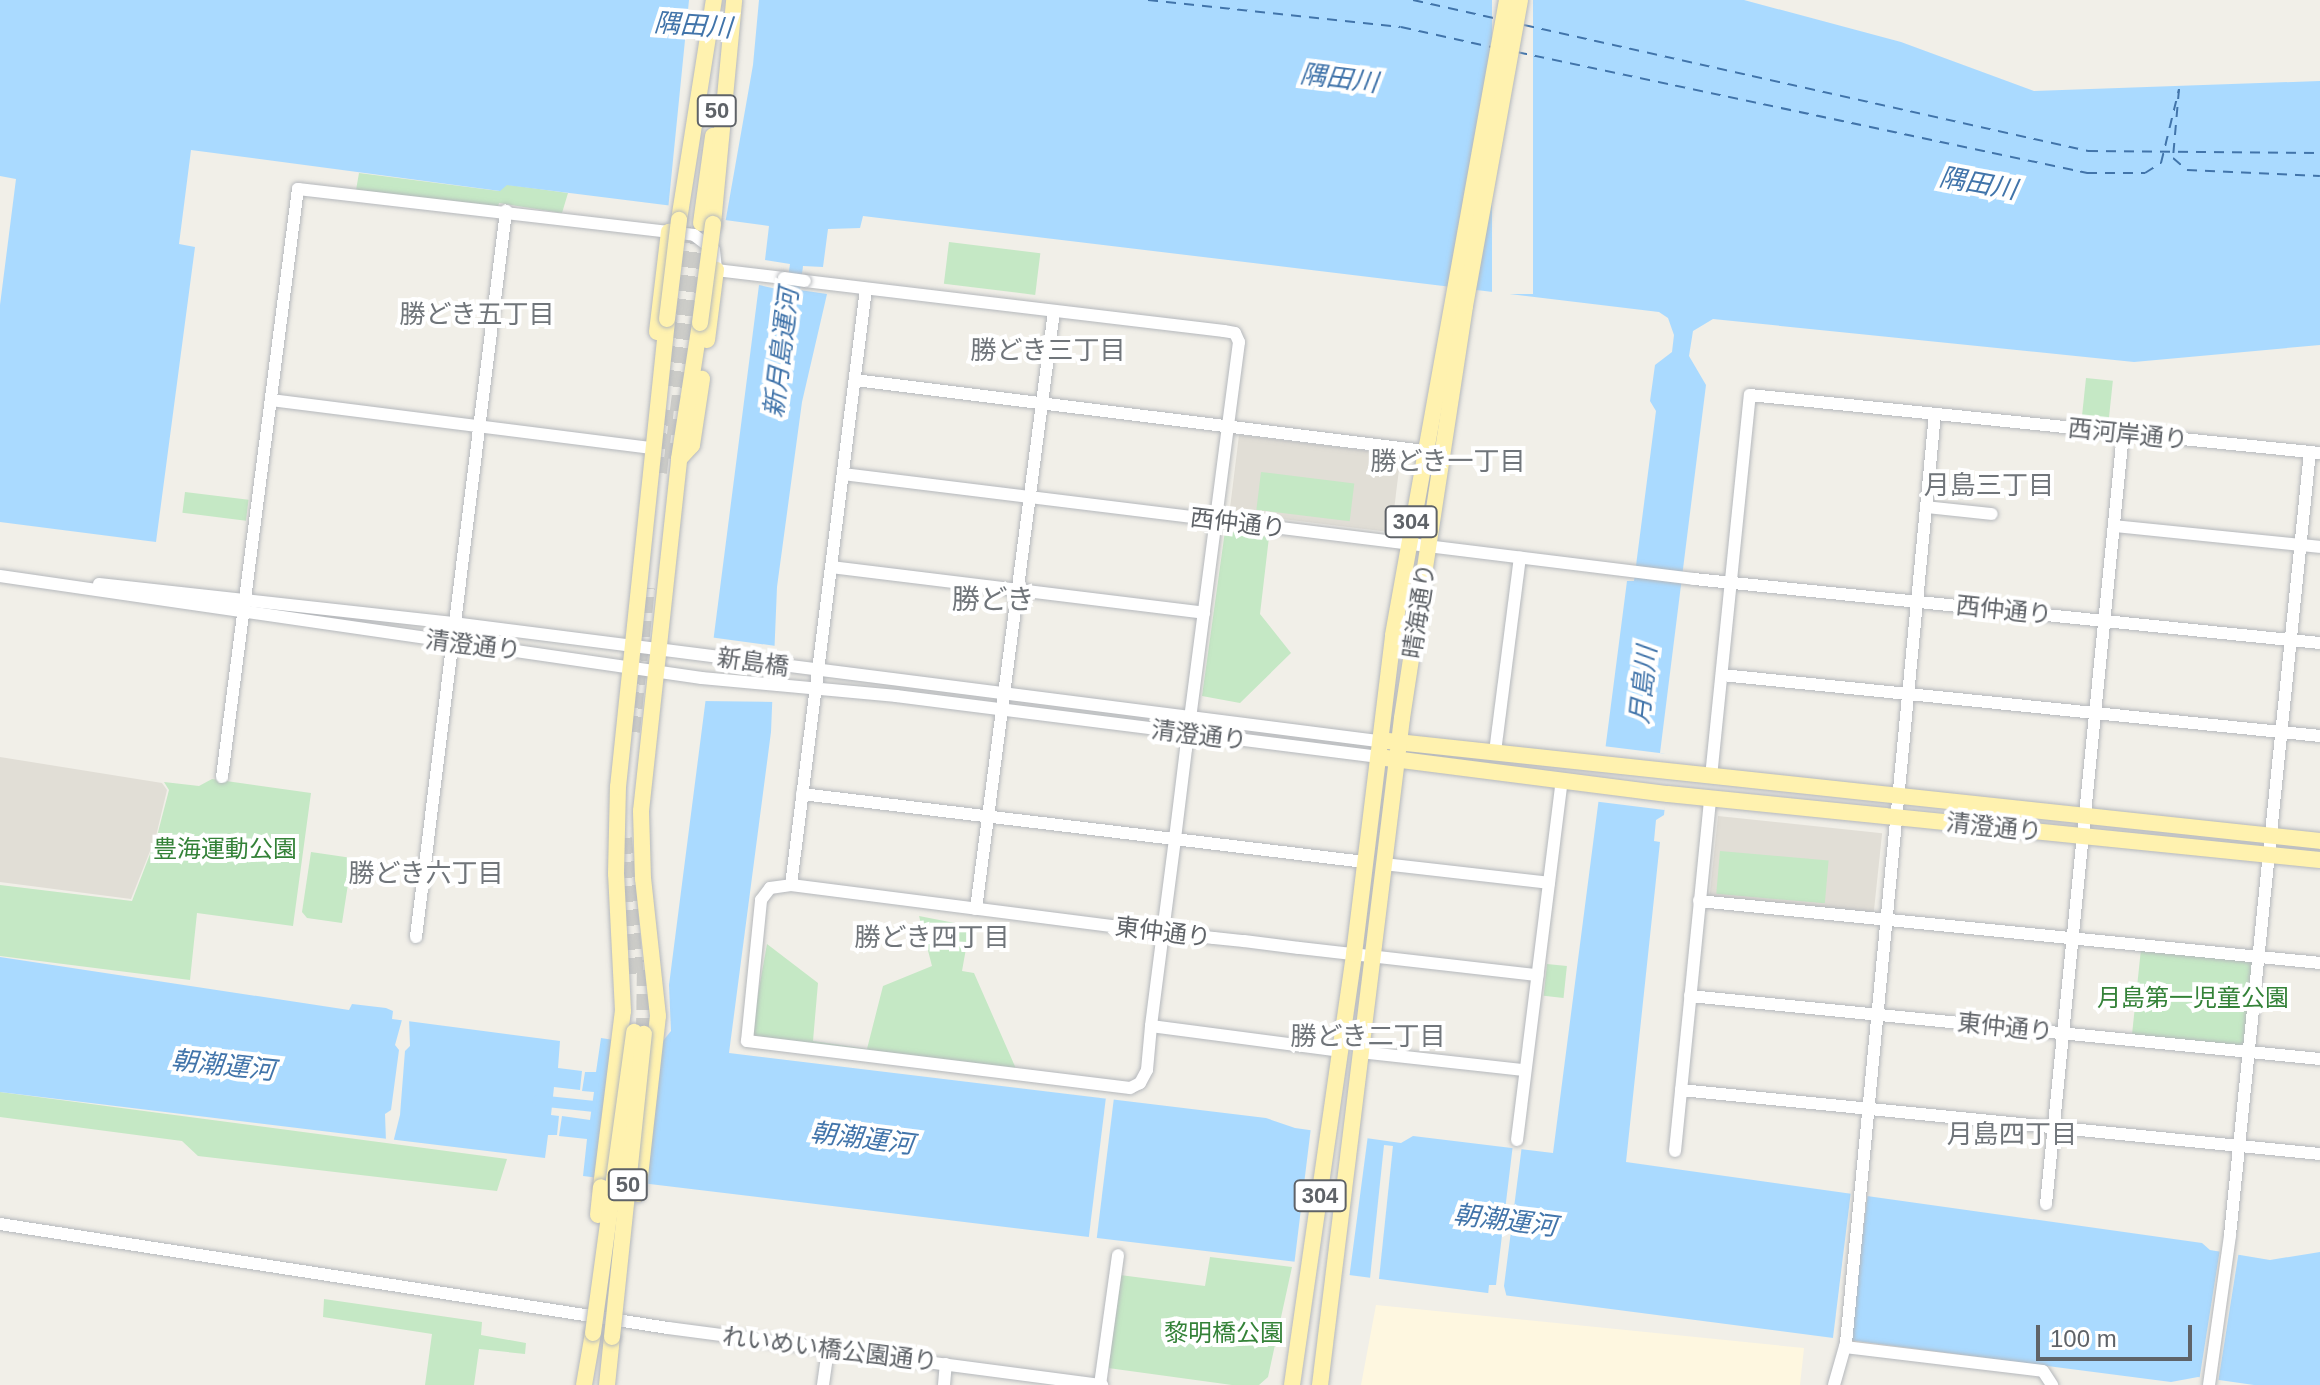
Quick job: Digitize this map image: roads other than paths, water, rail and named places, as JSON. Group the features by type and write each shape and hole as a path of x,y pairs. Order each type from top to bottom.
{"main road":[{"name":"50","path":"715,0 696,222 734,0"},
{"name":"50","path":"593,1333 601,1187 623,1011 616,821 667,319 690,134 715,0"},
{"name":"50","path":"612,1337 638,1194 656,1039 656,972 645,898 641,824 679,459 724,139 734,0"},
{"name":"晴海通り","path":"1292,1385 1341,1051 1383,864 1429,546 1458,305 1507,0"},
{"name":"晴海通り","path":"1320,1385 1360,1052 1365,862 1407,544 1520,0"},
{"path":"646,521 669,232"},
{"path":"679,459 694,438 716,270"},
{"path":"638,609 649,617 664,612"},
{"name":"清澄通り","path":"1378,749 1562,780 1668,794 2320,860"},
{"name":"清澄通り","path":"1398,751 1495,752 1898,799 2320,841"},
{"path":"616,821 627,828 641,824"},
{"name":"50","path":"584,1385 639,1033 607,1385"}],"street":[{"path":"222,777 298,189 669,232 708,243 716,257 716,270 1235,333 1239,342 1147,1070 1140,1083 1130,1088 752,1043 744,1029 761,900 770,888 791,885 866,289"},
{"path":"416,937 450,642 506,211"},
{"path":"976,909 1054,311"},
{"path":"855,380 1425,451"},
{"name":"西河岸通り","path":"1731,582 1750,395 2315,452"},
{"path":"271,400 650,448"},
{"path":"1834,1385 1845,1345 1935,414"},
{"path":"2046,1204 2123,434"},
{"path":"2209,1385 2228,1252 2301,545 2315,452"},
{"name":"西仲通り","path":"843,474 1688,578 2320,643"},
{"path":"1926,507 1992,514"},
{"path":"2114,526 2320,547"},
{"path":"1495,752 1506,703 1520,558"},
{"path":"831,567 1204,613"},
{"name":"清澄通り","path":"0,576 245,597 453,623 634,656 657,672 702,678"},
{"name":"清澄通り","path":"0,576 450,642 634,656 660,648 704,655"},
{"path":"1711,777 1731,582"},
{"name":"新島橋","path":"704,655 802,669"},
{"name":"清澄通り","path":"802,669 1190,718 1378,749"},
{"path":"1722,675 2320,736"},
{"name":"新島橋","path":"702,678 799,687"},
{"name":"清澄通り","path":"799,687 1188,733 1378,749"},
{"path":"1517,1140 1562,780"},
{"path":"802,794 1365,862"},
{"path":"1675,1151 1710,798"},
{"path":"1383,864 1549,883"},
{"name":"東仲通り","path":"791,885 1537,975"},
{"path":"1699,901 2320,963"},
{"name":"東仲通り","path":"1690,996 2320,1059"},
{"path":"1151,1026 1341,1051"},
{"path":"1360,1052 1524,1070"},
{"path":"1681,1090 2320,1154"},
{"name":"れいめい橋公園通り","path":"0,1224 605,1318 1101,1385"},
{"path":"1101,1385 1118,1255"},
{"path":"1845,1345 2043,1371 2052,1385"},
{"path":"823,1385 828,1348"},
{"path":"944,1385 946,1364"}],"water":[{"path":"0,0 1744,0 1901,42 2034,91 2320,81 2320,345 2134,362 1713,319 1693,331 1689,356 1706,385 1660,753 1670,755 1664,815 1656,820 1654,841 1660,842 1626,1162 2202,1243 2210,1250 2270,1260 2320,1252 2320,1385 2254,1385 2198,1377 2171,1382 1349,1275 1350,1270 1322,1265 583,1176 587,1139 559,1136 562,1116 590,1120 594,1092 582,1091 585,1072 596,1072 601,1038 658,1047 671,1031 669,985 759,285 786,291 790,264 765,260 769,226 710,218 705,210 507,185 500,191 191,150 179,244 195,247 156,542 0,522 0,305 16,179 0,176","holes":["863,216 1659,312 1668,318 1674,335 1672,352 1655,365 1650,401 1656,411 1634,581 1627,581 1553,1153 1413,1136 1401,1143 1295,1128 1266,1118 729,1053 771,732 777,587 802,402 827,294 800,290 803,266 823,267 828,229 860,228"]},
{"path":"0,957 349,1010 352,1004 386,1008 393,1011 392,1019 560,1041 558,1068 582,1071 580,1090 554,1087 551,1115 559,1116 557,1135 548,1135 545,1158 0,1092"}],"waterway":[{"name":"朝潮運河","path":"537,1100 604,1107"}],"tunnel":[{"path":"669,386 690,221"},
{"path":"672,459 701,224"},
{"path":"659,473 666,409"},
{"path":"632,732 647,588"},
{"path":"624,838 636,979"},
{"path":"644,1034 645,960"}],"district":[{"name":"勝どき五丁目","path":"477,315"},
{"name":"勝どき三丁目","path":"1048,351"},
{"name":"勝どき一丁目","path":"1448,462"},
{"name":"月島三丁目","path":"1989,486"},
{"name":"勝どき","path":"993,600"},
{"name":"勝どき六丁目","path":"426,874"},
{"name":"勝どき四丁目","path":"932,938"},
{"name":"勝どき二丁目","path":"1368,1037"},
{"name":"月島四丁目","path":"2012,1135"}],"water label":[{"name":"隅田川","path":"693,26"},
{"name":"隅田川","path":"1339,79"},
{"name":"隅田川","path":"1978,184"},
{"name":"新月島運河","path":"782,353"},
{"name":"月島川","path":"1644,685"}],"park label":[{"name":"豊海運動公園","path":"225,849"},
{"name":"月島第一児童公園","path":"2193,998"},
{"name":"黎明橋公園","path":"1224,1333"}]}
